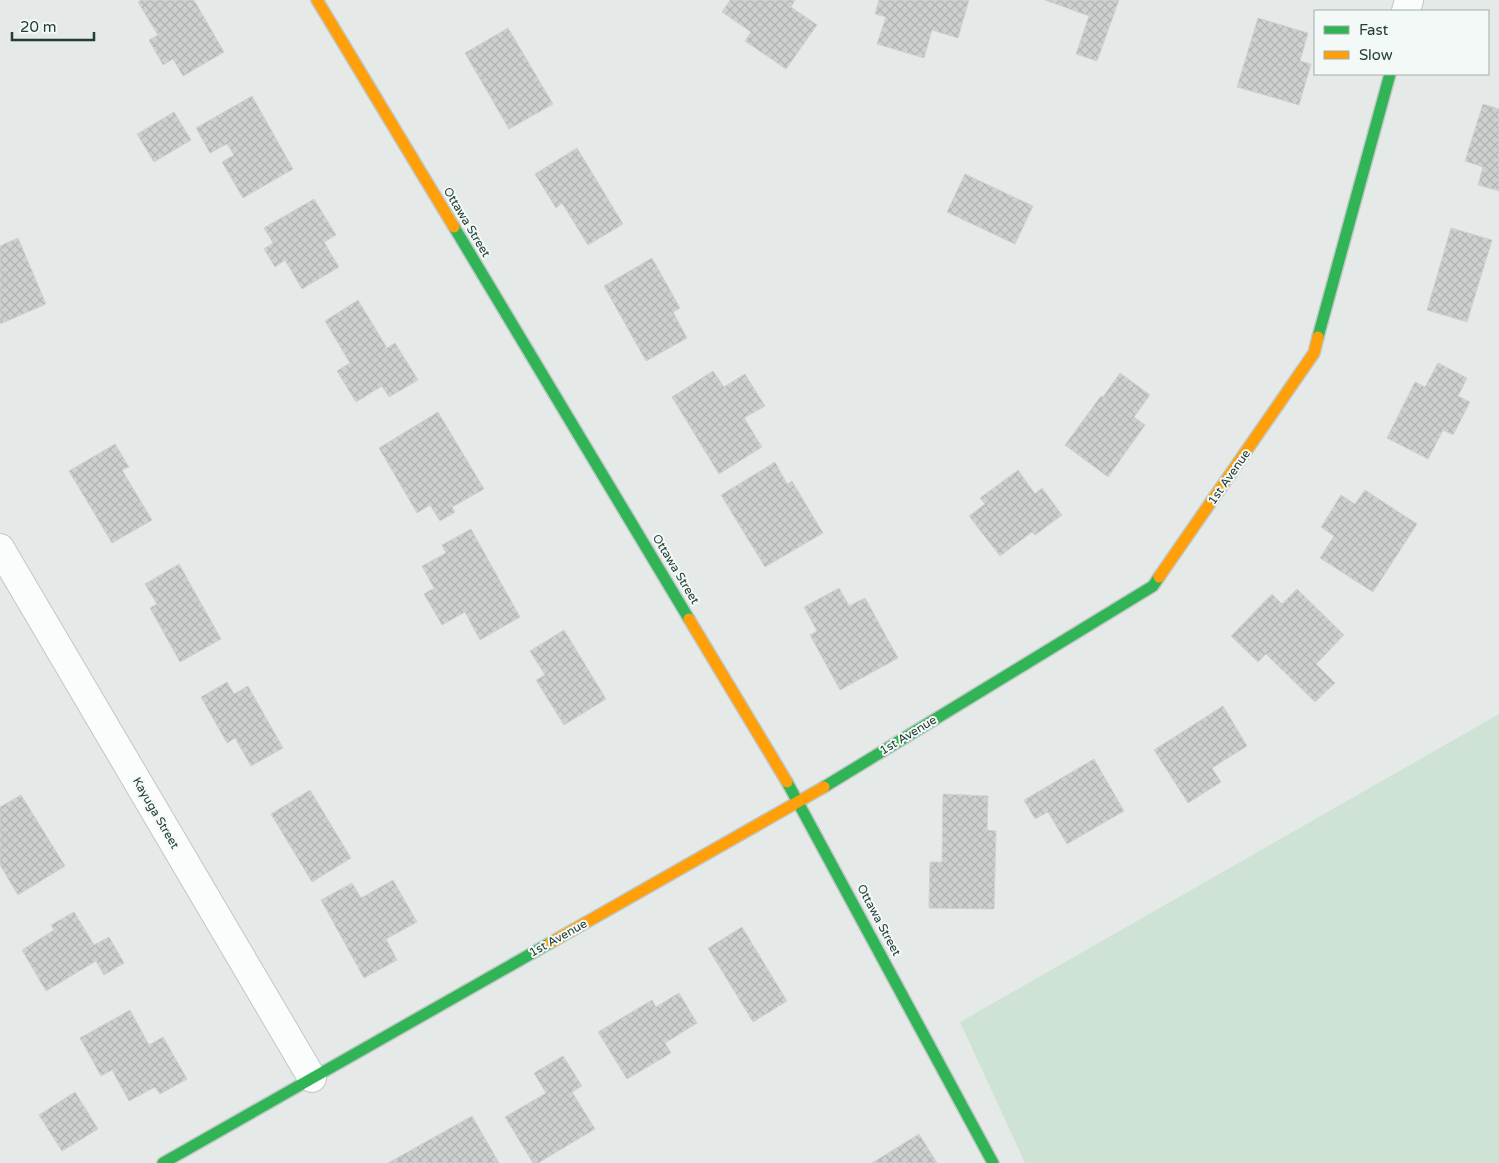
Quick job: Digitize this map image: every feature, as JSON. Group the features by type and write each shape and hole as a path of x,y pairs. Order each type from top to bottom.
{"street":[{"name":"Ottawa Street","path":"316,0 800,802 993,1163"},
{"name":"1st Avenue","path":"163,1163 800,802 1153,586 1314,353 1390,75"},
{"name":"Kayuga Street","path":"0,548 312,1078"}],"green space":[{"path":"1499,714 1499,1163 1025,1163 960,1022"}],"building":[{"path":"141,0 194,0 224,52 183,76 173,59 163,65 149,40 158,35 138,2"},
{"path":"730,0 795,0 791,7 817,25 786,69 745,41 751,32 722,12"},
{"path":"879,0 969,0 958,38 932,30 924,58 877,44 886,17 875,14"},
{"path":"1045,0 1119,0 1097,61 1076,54 1089,16"},
{"path":"1258,18 1308,33 1300,61 1311,64 1299,105 1237,87"},
{"path":"508,28 553,104 509,129 465,53"},
{"path":"252,96 293,169 243,198 222,162 234,155 227,144 210,153 196,128"},
{"path":"1483,104 1499,109 1499,191 1478,185 1483,167 1465,161"},
{"path":"174,112 191,140 154,162 137,134"},
{"path":"577,148 623,224 588,245 562,203 556,208 535,174"},
{"path":"965,174 1033,206 1015,244 947,212"},
{"path":"314,199 336,235 324,242 339,267 302,289 285,260 275,267 264,249 273,243 264,228"},
{"path":"1451,228 1492,240 1467,322 1427,310"},
{"path":"18,238 46,304 0,324 0,246"},
{"path":"652,258 680,308 673,312 687,338 646,361 604,286"},
{"path":"358,300 387,348 395,343 418,380 389,397 382,386 356,402 337,371 350,363 325,321"},
{"path":"1438,363 1467,378 1458,396 1470,402 1453,435 1443,430 1428,459 1387,438 1415,382 1425,387"},
{"path":"713,371 724,387 745,374 765,406 744,418 762,447 719,474 672,397"},
{"path":"1120,373 1150,395 1134,417 1145,425 1108,477 1065,445"},
{"path":"438,412 484,489 452,507 455,512 440,521 430,505 417,513 379,448"},
{"path":"115,444 129,467 122,470 152,520 112,543 69,471"},
{"path":"775,462 787,484 792,481 823,533 765,567 721,495"},
{"path":"1018,470 1035,494 1042,488 1062,515 1035,535 1032,532 1000,556 969,516 985,504 980,498"},
{"path":"1365,490 1417,524 1373,592 1320,558 1334,536 1321,527 1341,495 1355,504"},
{"path":"471,529 520,617 480,640 465,612 442,625 424,594 434,588 422,566 446,553 442,545"},
{"path":"179,564 221,639 180,662 150,608 157,604 145,584"},
{"path":"839,588 849,606 865,598 898,658 840,690 810,635 817,631 804,607"},
{"path":"1297,589 1344,635 1316,664 1335,683 1315,702 1266,654 1258,662 1231,636 1272,594 1282,604"},
{"path":"564,630 606,699 564,725 536,680 545,675 530,651"},
{"path":"227,682 234,694 248,686 283,748 251,766 235,738 227,743 201,697"},
{"path":"1223,706 1247,746 1212,768 1221,782 1188,803 1154,750"},
{"path":"1094,759 1124,811 1067,844 1048,812 1035,819 1024,800"},
{"path":"310,790 351,858 312,882 271,814"},
{"path":"943,794 988,796 987,830 996,831 994,909 929,908 930,862 942,862"},
{"path":"21,795 65,866 18,895 0,865 0,807"},
{"path":"393,880 417,922 386,939 397,960 364,978 321,900 352,883 361,898"},
{"path":"74,912 94,945 109,937 124,963 104,975 96,961 46,991 22,950 54,930 51,925"},
{"path":"742,927 787,1001 753,1022 708,948"},
{"path":"679,993 697,1023 665,1043 671,1053 627,1079 598,1032 652,1000 656,1007"},
{"path":"130,1010 149,1045 163,1037 187,1079 160,1094 155,1087 129,1101 112,1070 101,1076 80,1038"},
{"path":"563,1056 582,1086 572,1092 595,1129 538,1163 533,1163 505,1117 546,1093 534,1073"},
{"path":"75,1092 98,1129 62,1151 39,1115"},
{"path":"472,1116 499,1163 388,1163"},
{"path":"919,1134 937,1163 872,1163"}],"traffic: fast":[{"path":"1318,337 1390,75"},
{"path":"454,227 689,619"},
{"path":"824,787 1153,586 1159,577"},
{"path":"787,782 993,1163"},
{"path":"163,1163 550,943"}],"traffic: slow":[{"path":"317,0 454,227"},
{"path":"1159,577 1314,353 1318,337"},
{"path":"689,619 787,782"},
{"path":"550,943 824,787"}]}
